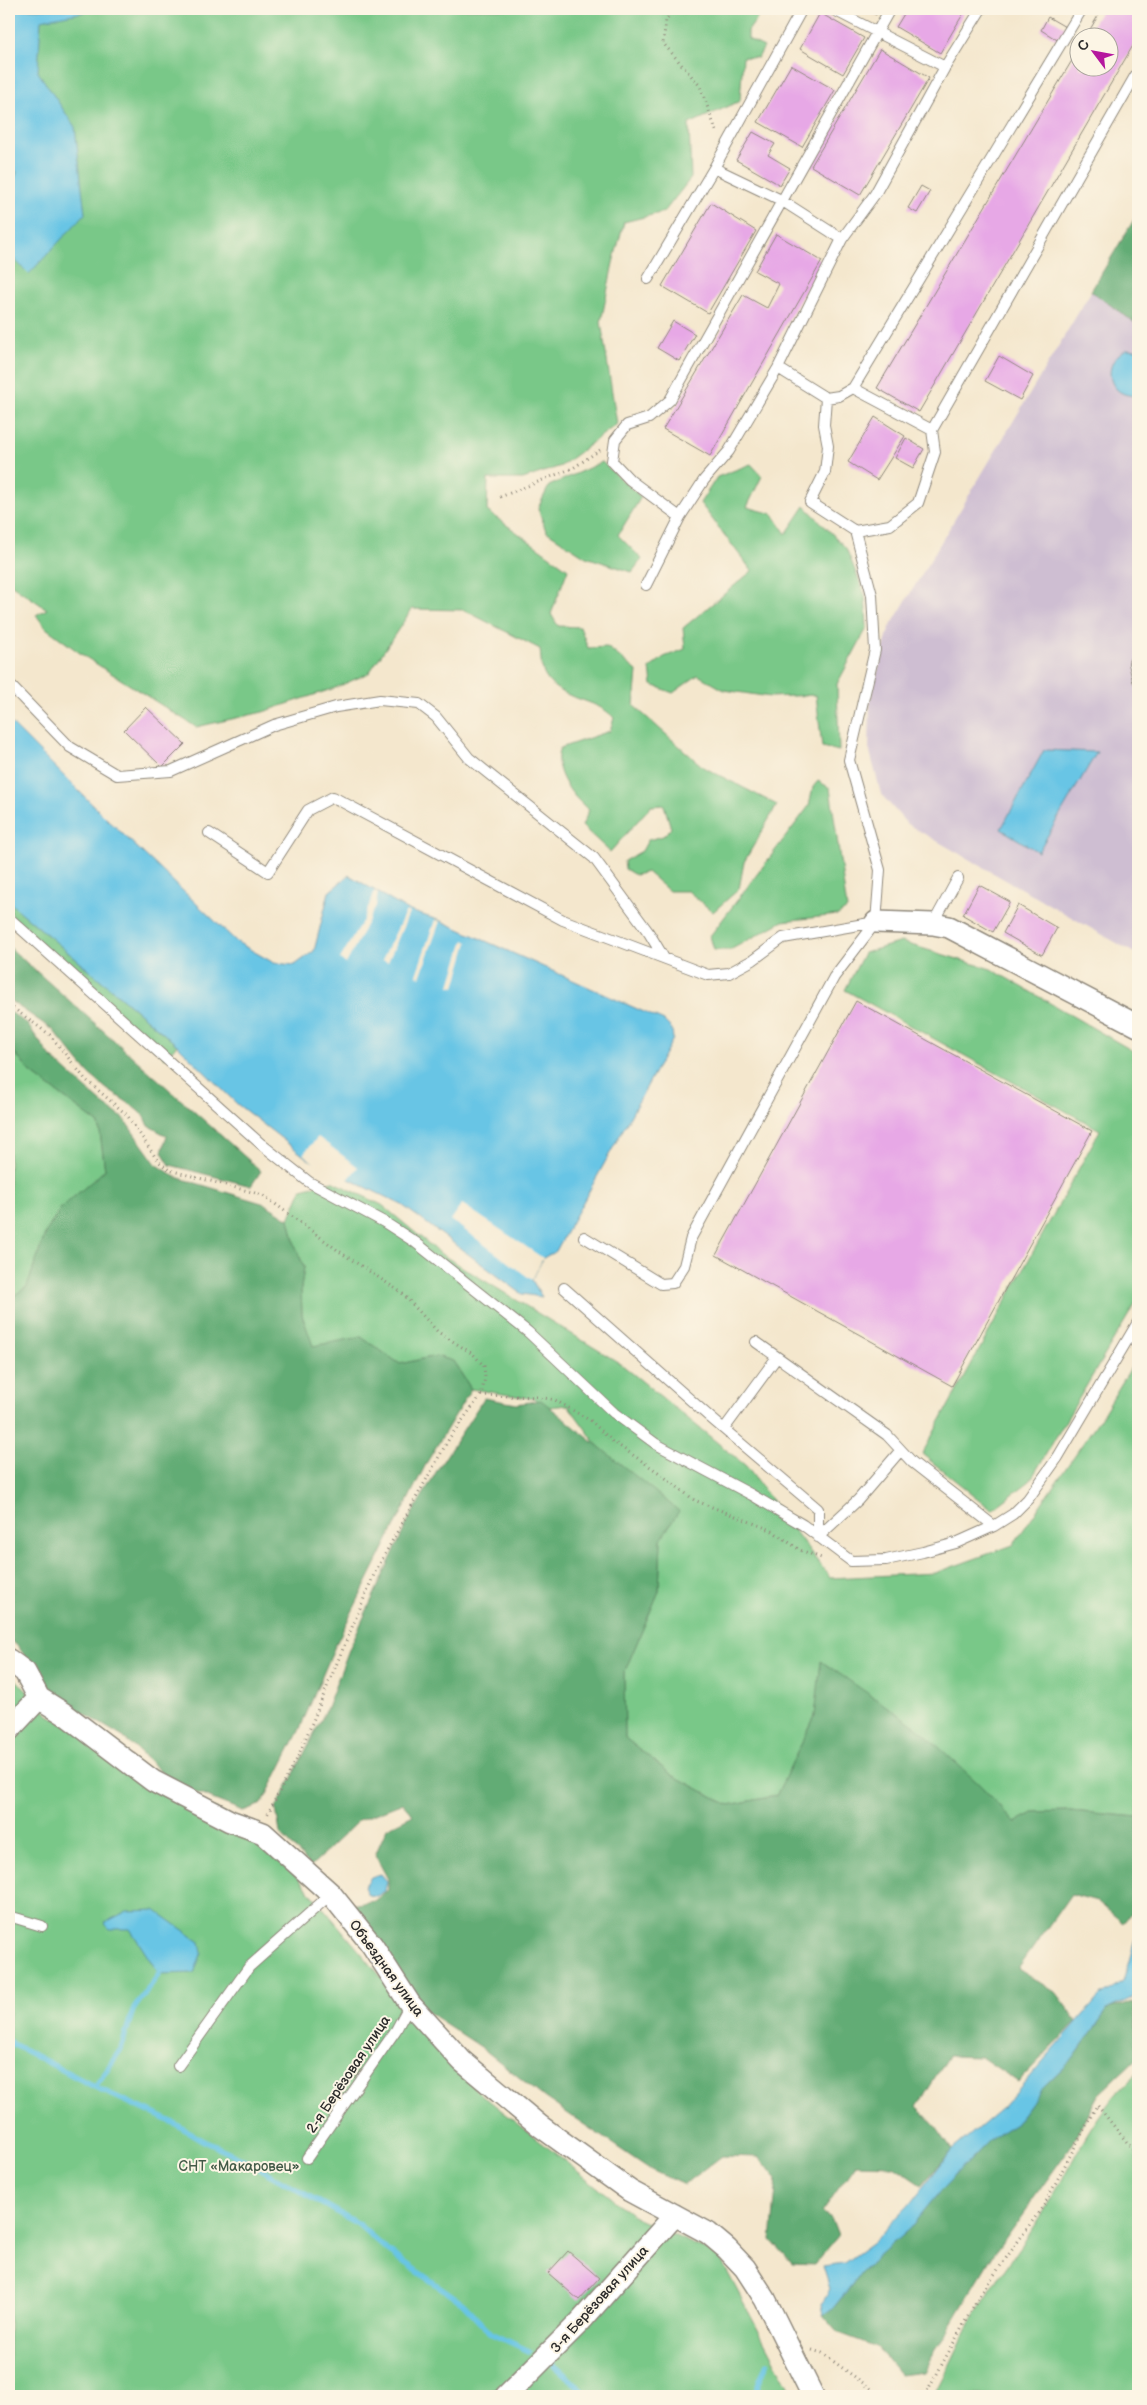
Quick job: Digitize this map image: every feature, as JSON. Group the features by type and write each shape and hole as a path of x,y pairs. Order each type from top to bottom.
{"street":[{"path":"876,922 933,924 949,927 1138,1026"},
{"name":"Объездная улица","path":"9,1660 24,1672 39,1698 66,1715 153,1781 230,1821 263,1833 331,1894 372,1945 410,2004 462,2061 540,2126 630,2191 708,2233 745,2268 765,2299 813,2396"},
{"path":"9,1730 39,1698"},
{"name":"3-я Берёзовая улица","path":"506,2396 580,2322 675,2215"}],"lane":[{"path":"648,279 714,168 802,9"},
{"path":"832,9 945,67"},
{"path":"680,517 630,480 612,461 615,440 627,425 649,418 670,400 890,9"},
{"path":"646,585 680,517 704,480 729,451 778,368 842,239 874,194 945,67 981,9"},
{"path":"778,368 826,398 839,396 852,388 1082,9"},
{"path":"855,531 890,525 918,503 935,452 932,430 1138,71"},
{"path":"714,168 781,200 842,239"},
{"path":"852,388 932,430"},
{"path":"584,1237 661,1284 673,1283 684,1266 691,1238 834,977 876,922 880,870 849,760 874,650 872,595 855,531 810,502 826,472 828,446 824,425 826,398"},
{"path":"1138,655 1134,663 1138,680"},
{"path":"9,684 70,747 117,775 171,771 274,725 336,708 380,700 418,704 436,717 469,758 594,858 649,933 664,958"},
{"path":"208,833 268,872 308,810 334,796 563,920 708,975 729,973 752,960 783,938 876,922"},
{"path":"933,924 958,878"},
{"path":"9,918 261,1144 309,1182 384,1222 415,1242 528,1332 614,1412 656,1444 752,1494 851,1561 886,1560 923,1552 956,1542 994,1526 1013,1514 1044,1478 1138,1322"},
{"path":"564,1288 818,1509 818,1537"},
{"path":"756,1342 887,1435 900,1451 994,1526"},
{"path":"724,1429 777,1357"},
{"path":"818,1537 858,1500 900,1451"},
{"path":"178,2066 249,1968 331,1894"},
{"path":"9,1916 42,1926"},
{"name":"2-я Берёзовая улица","path":"306,2158 396,2030 410,2004"}],"path":[{"path":"674,9 666,20 663,43 700,86 724,150"},
{"path":"500,498 573,468 615,440"},
{"path":"9,1005 50,1035 86,1080 127,1115 158,1161 169,1170 263,1195 343,1254 402,1293 438,1332 473,1354 484,1366 485,1378 481,1395 450,1438 375,1572 297,1759 267,1814 263,1833"},
{"path":"481,1395 539,1397 555,1400 591,1420 612,1441 658,1472 694,1500 771,1530 813,1556 851,1561"},
{"path":"925,2396 979,2296 1044,2204 1097,2105 1138,2156"},
{"path":"784,2340 822,2353 881,2396"}],"shaded area":[{"path":"1138,213 1138,955 907,824 881,794 869,748 870,700 889,629"}],"green space":[{"path":"9,9 764,9 748,31 748,39 764,47 758,58 743,57 740,101 689,124 691,178 664,212 624,222 613,263 601,322 617,424 561,466 523,479 488,479 487,511 568,569 551,614 558,626 580,627 588,648 607,647 637,671 634,706 703,767 777,805 744,862 739,889 713,912 688,891 669,891 647,872 635,875 625,869 624,861 642,851 648,840 663,836 671,828 664,805 651,806 610,852 582,826 589,810 576,798 565,782 558,765 560,748 610,731 614,718 598,706 568,695 551,684 544,673 540,649 464,610 412,609 369,673 335,688 263,712 196,727 84,656 46,628 36,615 47,609 9,583"},
{"path":"1138,213 1138,325 1091,291"},
{"path":"602,462 641,497 618,535 642,559 632,572 586,557 546,531 538,508 549,486"},
{"path":"751,464 762,476 747,507 773,514 786,534 805,506 846,548 865,595 867,628 837,684 839,751 822,747 816,695 770,697 724,690 698,675 673,693 652,685 650,668 664,657 685,649 683,628 752,571 700,503 717,477"},
{"path":"818,781 830,788 847,909 838,915 783,921 730,950 714,950 710,936 809,806 813,787"},
{"path":"9,902 177,1045 165,1058 9,918"},
{"path":"901,942 991,969 1138,1054 1138,1299 1030,1481 992,1510 922,1454 1100,1130 845,990 864,953"},
{"path":"9,947 261,1171 251,1186 170,1165 162,1152 167,1136 149,1126 145,1117 130,1104 108,1090 89,1074 53,1030 9,1000"},
{"path":"9,1011 27,1024 50,1056 105,1106 123,1118 156,1164 176,1177 265,1204 289,1219 295,1245 304,1267 301,1288 302,1315 313,1346 361,1337 400,1364 436,1356 453,1361 471,1389 427,1462 335,1646 299,1731 262,1804 243,1811 174,1784 123,1737 50,1693 18,1646 9,1640 9,1366 12,1363 9,1352 10,1298 27,1287 46,1232 61,1208 105,1170 99,1124 30,1072 9,1046"},
{"path":"9,1046 30,1072 99,1124 105,1170 61,1208 46,1232 27,1287 10,1298 9,1306"},
{"path":"332,1181 382,1205 441,1254 621,1364 746,1466 830,1578 935,1573 1013,1545 1103,1414 1138,1356 1138,1817 1070,1811 1034,1812 1015,1823 980,1785 822,1662 815,1716 776,1796 729,1805 672,1775 625,1738 624,1673 659,1591 661,1539 622,1467 598,1446 568,1405 549,1407 535,1399 471,1389 453,1361 436,1356 400,1364 361,1337 313,1347 302,1315 301,1288 304,1267 295,1245 289,1219 302,1189"},
{"path":"484,1398 517,1404 541,1400 679,1511 661,1539 659,1591 624,1673 625,1738 672,1775 729,1805 776,1796 815,1716 821,1661 918,1728 980,1785 1015,1823 1034,1812 1070,1811 1138,1817 1138,1905 1123,1923 1097,1901 1071,1894 1018,1969 1055,1992 1077,2021 1018,2082 981,2057 949,2056 917,2107 936,2127 952,2150 922,2185 894,2166 855,2165 822,2212 831,2218 838,2236 814,2265 792,2264 771,2240 777,2179 759,2157 722,2156 684,2185 651,2170 545,2098 481,2047 414,2003 346,1906 374,1901 388,1890 388,1879 375,1855 387,1828 413,1815 403,1803 359,1820 311,1866 280,1833 276,1809 326,1710 350,1647 408,1521 439,1467"},
{"name":"СНТ «Макаровец»","path":"9,1672 49,1715 263,1836 476,2090 636,2218 719,2256 793,2396 9,2396"},
{"path":"1134,2001 1138,2057 1098,2095 1069,2149 991,2258 923,2372 900,2375 877,2347 839,2333 823,2315 834,2307 865,2268 909,2229 941,2190 989,2141 1018,2121 1041,2089 1073,2058 1108,2009"},
{"path":"1138,2072 1138,2396 934,2396 973,2318 1043,2213 1096,2121 1122,2087"}],"water":[{"path":"9,9 102,9 41,20 38,72 75,127 85,214 29,274 9,254 9,193 17,172 9,165"},
{"path":"1127,349 1138,350 1138,395 1128,395 1120,392 1114,386 1111,379 1110,371 1113,362 1118,355"},
{"path":"9,721 107,819 237,942 274,963 295,965 314,951 329,892 349,875 407,910 441,921 664,1021 672,1029 673,1039 556,1251 543,1258 532,1280 542,1297 522,1294 402,1205 308,1159 237,1104 177,1045 9,902"},
{"path":"1044,750 1097,752 1038,852 1001,829"},
{"path":"381,1874 387,1881 385,1891 377,1896 368,1895 364,1887 371,1877"},
{"path":"155,1910 200,1942 202,1952 194,1973 159,1974 130,1929 110,1929 104,1923 127,1911"},
{"path":"1138,1929 1138,1982 1132,1998 1108,2009 1073,2058 1041,2089 1018,2121 989,2141 941,2190 909,2229 865,2268 834,2307 823,2315 821,2304 830,2289 823,2266 844,2263 873,2242 909,2205 952,2150 1002,2108 1099,1997 1123,1982"}],"pier":[{"path":"375,891 378,893 376,906 346,964 340,959 363,920"},
{"path":"406,911 409,913 388,962 382,960"},
{"path":"435,920 440,921 420,977 416,975"},
{"path":"464,940 468,942 455,987 450,986"},
{"path":"318,1137 358,1167 347,1181 318,1166 303,1154"},
{"path":"462,1204 543,1258 532,1280 451,1220"}],"building":[{"path":"865,9 880,9 876,15"},
{"path":"907,9 966,9 940,53 896,27"},
{"path":"1102,9 1138,9 1138,37 1120,68 1120,28 1091,28"},
{"path":"820,13 864,38 843,74 800,49"},
{"path":"1048,17 1067,28 1059,41 1041,30"},
{"path":"880,49 929,78 860,195 811,166"},
{"path":"1070,64 1070,78 1114,78 919,412 877,388"},
{"path":"791,65 835,90 802,147 758,122"},
{"path":"753,132 775,144 768,155 790,168 780,185 736,160"},
{"path":"921,186 930,191 917,213 908,208"},
{"path":"711,203 756,231 708,313 662,286"},
{"path":"776,234 822,261 710,456 663,429 743,295 767,308 779,284 755,271"},
{"path":"673,321 695,334 679,361 657,348"},
{"path":"999,356 1033,376 1020,400 985,381"},
{"path":"875,417 905,436 877,480 848,462"},
{"path":"906,438 924,449 913,468 895,458"},
{"path":"146,707 185,744 162,767 124,730"},
{"path":"979,885 1010,902 993,932 963,915"},
{"path":"1018,905 1057,928 1042,955 1003,933"},
{"path":"856,1001 1092,1131 952,1386 716,1255"},
{"path":"568,2251 599,2278 579,2300 548,2273"}],"waterway":[{"path":"9,2042 95,2087 121,2049 133,2010 159,1974"},
{"path":"95,2087 174,2123 358,2224 388,2251 463,2303 491,2333 529,2351"},
{"path":"754,2396 767,2363"},
{"path":"554,2365 589,2396"}]}
